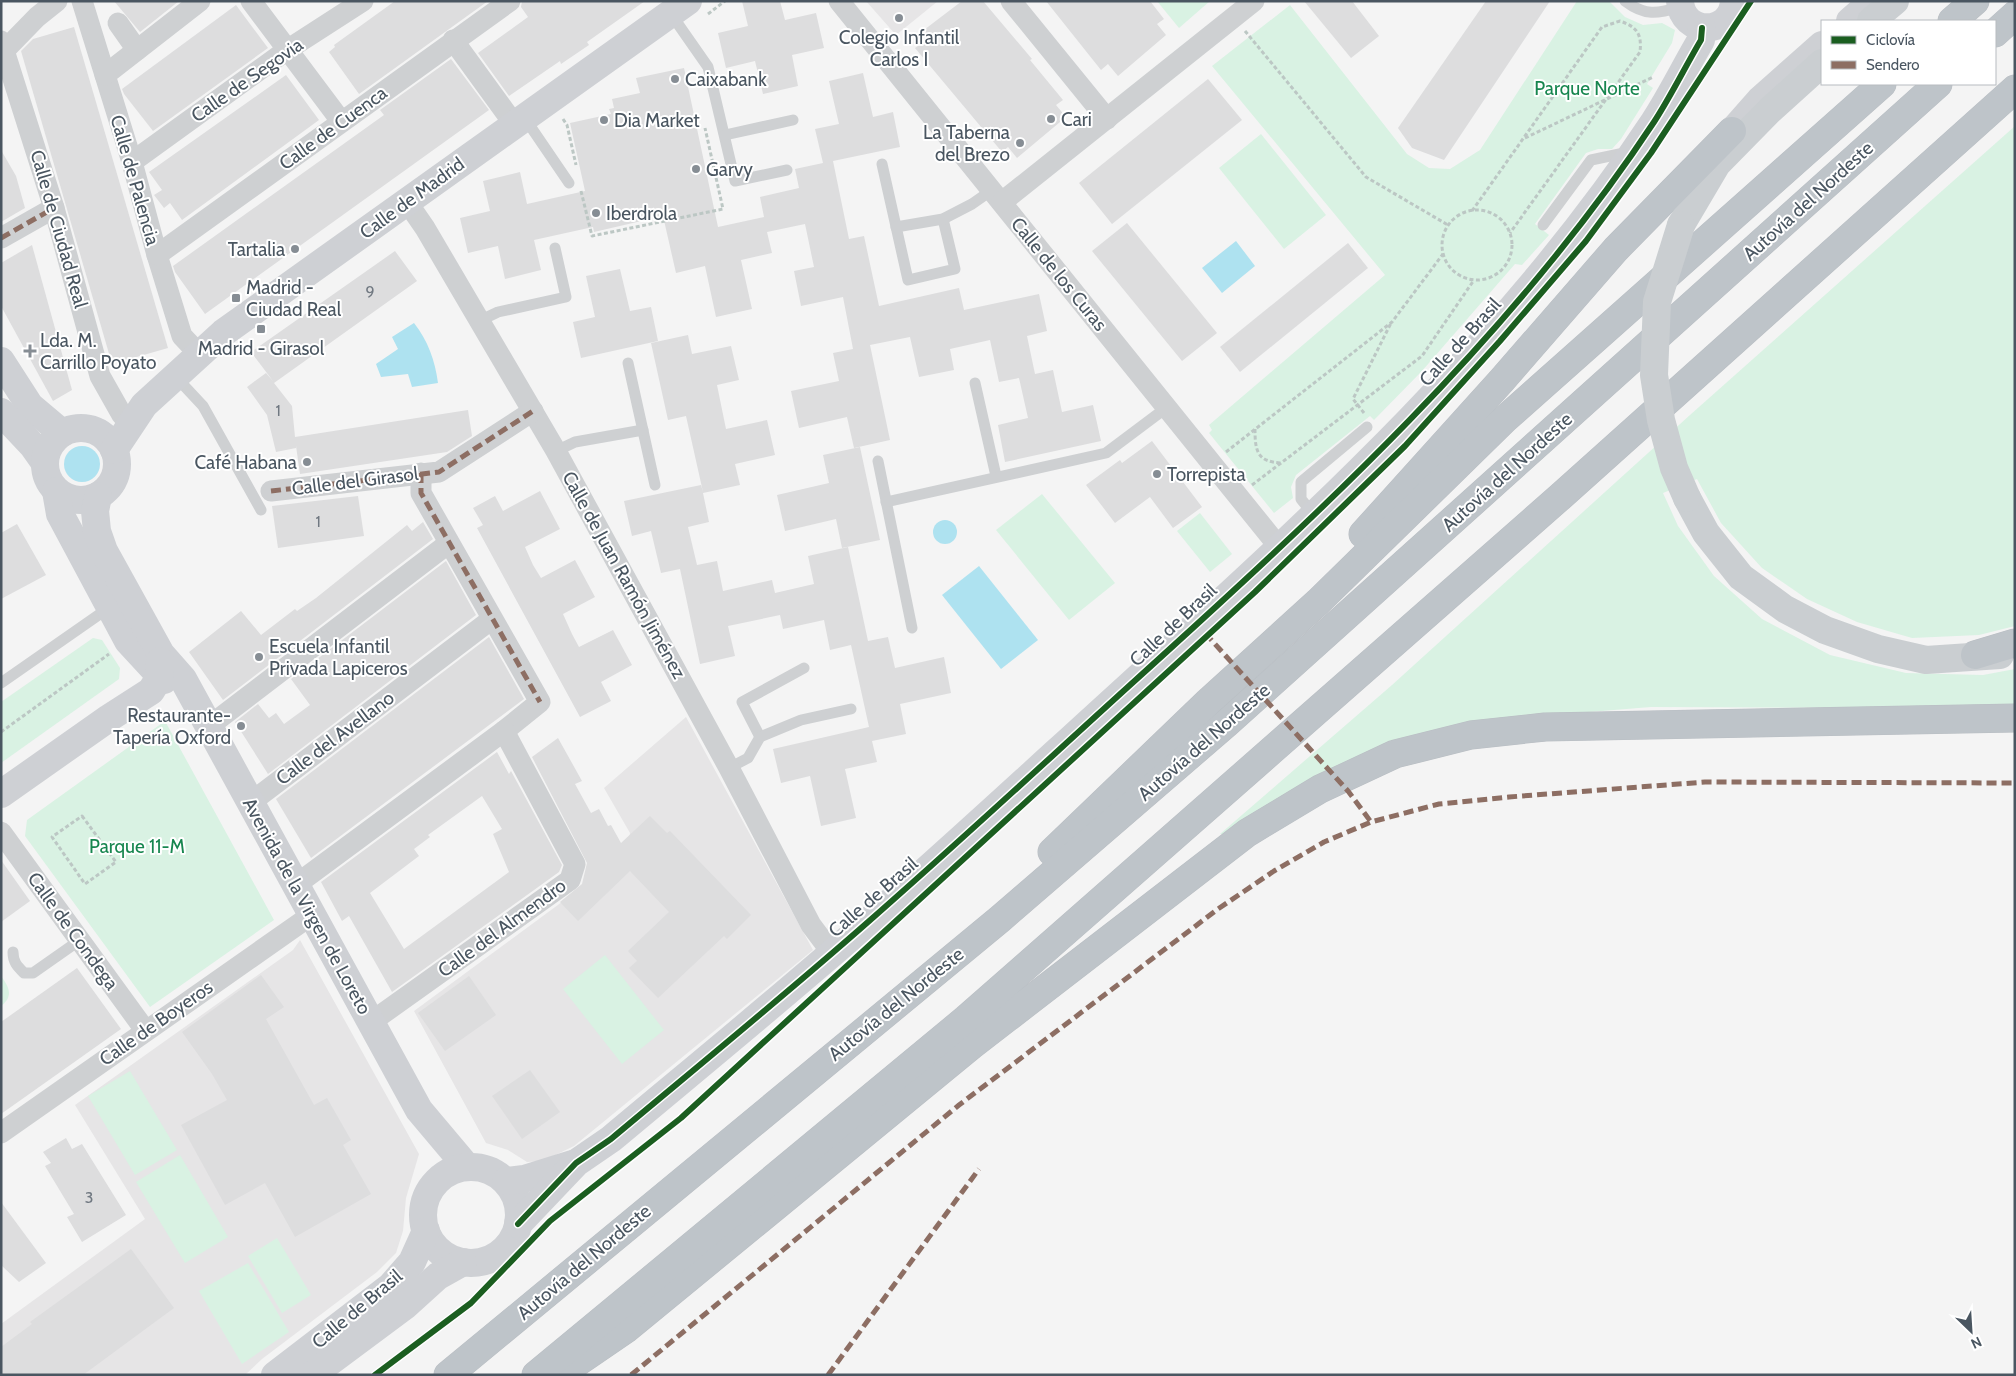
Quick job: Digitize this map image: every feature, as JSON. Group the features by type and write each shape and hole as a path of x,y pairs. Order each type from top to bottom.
{"highway":[{"path":"1953,20 1975,1"},
{"path":"1996,32 2015,15"},
{"path":"882,1015 1208,702 1318,602 1505,419 1881,85"},
{"name":"Autovía del Nordeste","path":"448,1375 1000,919 1227,723 1937,85"},
{"path":"536,1375 973,1013 1560,496 2015,89"},
{"path":"1208,702 1502,380 1616,249 1732,131"},
{"path":"1975,655 2015,644"},
{"path":"558,1375 626,1329 972,1045 1246,833 1320,789 1395,754 1471,735 1545,727 2015,718"}],"main road":[{"path":"1872,20 1895,1"},
{"path":"1821,64 1717,164 1681,225 1657,302 1654,375 1661,420 1674,468 1706,534 1741,577 1785,609 1825,630 1878,649 1926,660 2015,653"}],"street":[{"path":"2,48 57,1"},
{"name":"Calle de Palencia","path":"82,1 132,162 157,255 182,336 199,354"},
{"path":"105,75 200,1"},
{"path":"251,1 342,122"},
{"name":"Calle de Segovia","path":"132,162 287,50 363,1"},
{"name":"Calle de Cuenca","path":"157,255 453,40 510,1"},
{"name":"Calle de los Curas","path":"839,1 1279,547"},
{"path":"1011,1 1106,118"},
{"path":"997,196 1106,118 1254,1"},
{"path":"1680,4 1688,21 1702,28 1710,28 1725,21 1731,15 1734,1"},
{"path":"1851,20 1873,1"},
{"name":"Calle de Madrid","path":"106,442 133,410 175,376 222,333 679,8"},
{"path":"118,23 137,50"},
{"name":"Calle de Brasil","path":"576,1163 611,1139 832,953 1197,624 1313,514 1446,382 1544,270 1609,187 1656,120 1701,40 1702,28"},
{"path":"453,40 519,120"},
{"path":"1717,164 1732,131 1760,100 1821,45"},
{"name":"Calle de Ciudad Real","path":"2,48 14,78 54,208 100,376 133,410"},
{"name":"Calle de Juan Ramón Jiménez","path":"407,202 426,228 556,451 729,768 811,925 832,953"},
{"path":"1,238 54,208"},
{"path":"1,360 30,406 62,433"},
{"path":"297,884 504,731 540,702 421,493 430,472 533,411"},
{"path":"1,412 33,446 45,462 50,483 56,490 75,500 88,500 98,496 108,488 115,477 117,463 106,442 86,428 62,433 53,442 45,462"},
{"name":"Calle del Girasol","path":"271,491 430,472"},
{"name":"Avenida de la Virgen de Loreto","path":"56,490 60,514 128,641 160,666 196,703 250,803 297,884 419,1110 434,1158 436,1182"},
{"name":"Avenida de la Virgen de Loreto","path":"98,496 95,510 97,531 104,551 160,666"},
{"path":"208,727 449,543"},
{"name":"Calle del Avellano","path":"250,803 492,619"},
{"path":"109,718 134,688 138,670 128,641"},
{"path":"1,794 109,718 150,692 160,666"},
{"name":"Calle del Almendro","path":"371,1022 570,880 575,864 504,731"},
{"name":"Calle de Condega","path":"1,832 144,1030"},
{"name":"Calle de Boyeros","path":"1,1133 144,1030 313,914"},
{"name":"Avenida de la Virgen de Loreto","path":"419,1110 467,1167"},
{"path":"506,1181 524,1179 576,1163"},
{"path":"518,1224 576,1163"},
{"path":"467,1167 481,1168 495,1173 506,1181 515,1194 519,1208 518,1224 513,1238 504,1250 485,1260 463,1262 447,1256 434,1246 426,1231 423,1218 424,1205 428,1193 436,1182 450,1172 467,1167"},
{"name":"Calle de Brasil","path":"275,1375 390,1286 412,1262 426,1231"},
{"name":"Calle de Brasil","path":"312,1375 406,1305 438,1276 463,1262"}],"lane":[{"path":"1625,1 1638,10 1651,14 1680,4"},
{"path":"679,8 708,67 735,181 787,170"},
{"path":"519,120 568,183"},
{"path":"725,135 793,120"},
{"path":"1543,225 1591,160 1633,152"},
{"path":"882,164 908,280 955,269 943,218"},
{"path":"896,227 943,218 972,204 997,196"},
{"path":"479,321 498,312 566,297 555,248"},
{"path":"628,363 655,484"},
{"path":"175,376 202,406 260,510"},
{"path":"975,383 996,476"},
{"path":"886,502 1106,453 1166,408"},
{"path":"1313,514 1301,499 1301,482 1368,423"},
{"path":"556,451 575,442 643,430"},
{"path":"878,461 912,628"},
{"path":"1,683 110,607"},
{"path":"760,737 742,702 804,668"},
{"path":"729,768 748,758 760,737 802,720 851,709"},
{"path":"14,952 13,960 17,967 24,973 33,973 80,940"}],"path":[{"path":"1234,17 1366,177 1448,225"},
{"path":"1472,211 1602,27 1620,21 1637,30 1641,41 1640,52 1510,233"},
{"path":"1525,138 1657,75"},
{"path":"562,118 567,125 577,171"},
{"path":"581,190 592,236 719,212 723,209 704,126"},
{"path":"1472,211 1484,211 1495,215 1504,223 1510,233 1512,245 1510,256 1504,267 1496,274 1474,280 1454,272 1443,254 1442,244 1448,225 1463,213 1472,211"},
{"path":"1368,423 1353,399 1392,322 1443,254"},
{"path":"1248,489 1422,356 1474,280"},
{"path":"1222,456 1392,322"},
{"path":"1255,429 1255,444 1259,455 1270,463 1282,463"},
{"path":"1,732 128,641"},
{"path":"82,816 116,862 85,884 52,837 82,816"}],"shaded area":[{"name":"Colegio Infantil Carlos I","path":"866,1 938,1 896,35"},
{"path":"686,717 813,950 574,1146 543,1161 527,1162 508,1150 486,1143 414,1011 589,882 629,840 630,833 604,788"},
{"path":"300,940 419,1154 406,1198 403,1231 396,1253 377,1272 262,1359 245,1375 1,1375 1,1324 145,1219 75,1105 293,950"}],"green space":[{"path":"1157,1 1210,1 1179,28"},
{"name":"Parque Norte","path":"1577,1 1609,1 1625,17 1643,25 1662,23 1675,30 1672,43 1647,84 1653,88 1621,139 1612,149 1598,149 1586,153 1535,224 1549,235 1522,265 1515,264 1422,371 1374,420 1370,416 1296,475 1291,487 1293,498 1274,513 1209,433 1212,430 1209,425 1385,275 1212,66 1290,5 1407,154 1429,168 1450,169 1480,150"},
{"path":"2015,126 2015,626 1979,635 1912,638 1857,622 1807,599 1762,568 1721,523 1697,479 1663,493 1678,526 1714,576 1762,619 1830,655 1906,673 1983,675 2015,669 2015,705 1875,708 1651,707 1516,718 1228,834 1220,834 1392,685 1690,415"},
{"path":"1261,134 1326,215 1284,249 1219,168"},
{"path":"1042,494 1115,583 1069,620 996,530"},
{"path":"1200,513 1232,554 1210,572 1177,531"},
{"path":"93,638 102,640 120,668 119,679 1,763 1,702"},
{"name":"Parque 11-M","path":"165,721 274,920 150,1007 25,836 27,820"},
{"path":"605,955 664,1030 622,1064 563,989"},
{"path":"1,976 9,991 9,995 8,999 1,1006"},
{"path":"130,1071 177,1150 135,1175 88,1096"},
{"path":"180,1155 228,1237 185,1263 136,1182"},
{"path":"277,1238 311,1295 282,1313 248,1256"},
{"path":"248,1263 289,1332 242,1364 199,1291"}],"water":[{"path":"1236,241 1255,266 1222,293 1202,268"},
{"path":"414,323 430,351 438,383 412,387 408,374 381,377 376,364 398,349 392,337"},
{"path":"82,446 94,452 100,464 94,476 82,482 70,476 64,464 70,452"},
{"path":"945,520 954,523 957,532 954,541 945,544 936,541 933,532 936,523"},
{"path":"979,566 1038,640 1001,669 942,595"}],"building":[{"path":"114,1 179,1 140,32"},
{"path":"395,1 488,1 359,94 329,52 335,47 334,45"},
{"path":"522,1 645,1 587,42 589,45 561,64 560,61 509,96 478,53 528,17 521,7"},
{"path":"742,1 780,1 785,20 816,13 824,48 792,55 798,86 763,94 755,61 726,68 718,33 748,26"},
{"path":"962,1 983,1 1032,59 1030,60 1063,100 1056,105 1066,117 1017,158 1008,147 1002,152 915,48 922,43 916,36"},
{"path":"1046,1 1150,1 1164,19 1157,24 1166,35 1118,76 1108,64 1101,70"},
{"path":"1304,1 1352,1 1379,36 1351,58"},
{"path":"1486,1 1550,1 1444,160 1412,148 1398,128"},
{"path":"236,5 268,48 153,131 122,89"},
{"path":"74,27 168,348 112,364 21,51 33,39"},
{"path":"451,59 489,110 205,314 175,272 173,266 384,115 380,110"},
{"path":"684,68 718,227 764,217 760,197 799,188 795,169 823,163 815,129 839,124 829,81 863,73 873,117 893,112 900,147 833,161 849,239 864,236 879,306 959,288 964,310 1039,294 1047,331 1027,336 1035,374 1053,370 1062,412 1093,405 1101,441 1005,462 998,425 1028,418 1019,378 999,382 990,340 950,349 954,370 919,377 910,337 870,345 890,440 854,448 847,417 799,428 791,391 839,381 833,353 853,349 843,297 801,306 794,271 814,267 805,224 767,232 772,253 741,260 752,309 716,317 705,266 676,273 663,216 594,232 593,227 534,240 541,270 505,279 498,246 468,253 460,218 490,211 483,181 520,172 527,204 585,191 570,123 611,114 609,109 614,108 612,99 640,93 636,78"},
{"path":"286,75 319,120 182,220 170,203 164,208 154,195 162,190 149,172"},
{"path":"1208,79 1242,120 1112,224 1079,183"},
{"path":"1,150 16,176 25,208 1,222"},
{"path":"1127,223 1217,333 1182,361 1092,251"},
{"path":"1348,243 1368,268 1240,372 1220,347"},
{"path":"32,245 72,390 53,401 1,306 1,263"},
{"path":"395,251 417,281 274,383 292,406 295,437 468,410 472,436 447,452 300,474 296,446 296,448 276,452 267,415 247,387 266,373 273,381 251,352"},
{"path":"620,269 630,311 651,307 658,341 581,358 573,322 595,317 586,276"},
{"path":"688,335 692,354 731,346 739,380 717,385 726,429 767,420 775,455 735,464 740,485 703,493 709,522 688,527 697,565 717,561 723,591 772,580 775,593 814,584 808,556 848,547 868,641 888,637 895,668 944,657 951,693 900,704 906,734 872,741 877,762 845,769 856,818 821,826 810,776 781,783 773,749 869,727 851,645 830,650 824,620 783,629 780,615 728,626 735,656 700,664 680,569 661,573 651,531 632,536 624,501 701,485 703,492 686,416 668,420 651,343"},
{"path":"1152,441 1202,507 1173,528 1150,497 1115,523 1086,485 1120,460 1122,463"},
{"path":"860,447 880,540 842,548 836,519 785,531 777,495 829,483 823,455"},
{"path":"540,491 560,529 525,547 533,565 541,578 575,560 595,597 563,614 579,647 613,630 632,665 601,682 611,701 580,717 477,528 483,525 473,508 495,496 503,511"},
{"path":"358,496 364,536 278,548 272,506"},
{"path":"423,522 433,539 223,700 189,652 241,611 261,635 295,609 297,611 316,598 407,525 412,531"},
{"path":"17,524 46,575 1,599 1,533"},
{"path":"446,561 476,615 268,774 235,722 258,704 269,718 276,713 284,724 310,705 291,679"},
{"path":"489,637 524,699 311,858 276,799"},
{"path":"558,738 582,781 575,784 591,813 599,809 608,826 611,825 621,843 650,816 667,833 670,831 751,915 727,939 724,936 658,998 629,968 637,961 628,951 669,912 630,871 578,921 560,902 582,884 587,863 532,757"},
{"path":"497,752 509,774 511,771 562,865 559,872 392,992 349,916 342,921 321,882","holes":["482,796 502,829 493,834 509,872 404,949 370,893 419,856 414,849 430,837 428,835"]},
{"path":"1,860 30,901 1,922"},
{"path":"77,968 121,1029 1,1114 1,1022"},
{"path":"261,975 284,1007 266,1019 314,1105 327,1098 351,1140 343,1145 371,1194 295,1237 265,1183 225,1205 181,1125 227,1100 212,1074 182,1032"},
{"path":"469,976 496,1015 445,1051 418,1013"},
{"path":"530,1070 560,1112 522,1139 492,1096"},
{"path":"66,1138 72,1149 82,1144 126,1215 82,1242 67,1217 74,1214 45,1166 51,1163 43,1152"},
{"path":"1,1202 46,1263 19,1282 1,1265"},
{"path":"131,1249 174,1308 83,1375 1,1375 1,1347 32,1324 30,1322"}],"marked path":[{"path":"1,238 54,208"},
{"path":"271,491 439,472 533,411"},
{"path":"421,473 421,493 540,702"},
{"path":"1205,633 1348,791 1371,822"},
{"path":"631,1375 959,1105 1218,909 1274,871 1324,842 1371,822 1439,804 1509,797 1705,782 2015,783"},
{"path":"828,1375 979,1169"}],"cycle path":[{"path":"375,1375 471,1303 550,1221 681,1118 1255,592 1405,446 1500,341 1586,241 1651,153 1751,1"},
{"path":"518,1224 576,1163 611,1139 772,1004 868,922 966,834 1271,556 1410,420 1476,350 1539,277 1598,201 1654,122 1701,40 1702,28"}],"place":[{"name":"Colegio Infantil Carlos I","path":"899,18"},
{"name":"Caixabank","path":"675,79"},
{"name":"Cari","path":"1051,119"},
{"name":"Dia Market","path":"604,120"},
{"name":"La Taberna del Brezo","path":"1020,143"},
{"name":"Garvy","path":"696,169"},
{"name":"Iberdrola","path":"596,213"},
{"name":"Tartalia","path":"295,249"},
{"name":"Madrid - Ciudad Real","path":"236,298"},
{"name":"Madrid - Girasol","path":"261,329"},
{"name":"Lda. M. Carrillo Poyato","path":"30,351"},
{"name":"Café Habana","path":"307,462"},
{"name":"Torrepista","path":"1157,474"},
{"name":"Escuela Infantil Privada Lapiceros","path":"259,657"},
{"name":"Restaurante- Tapería Oxford","path":"241,726"}]}
